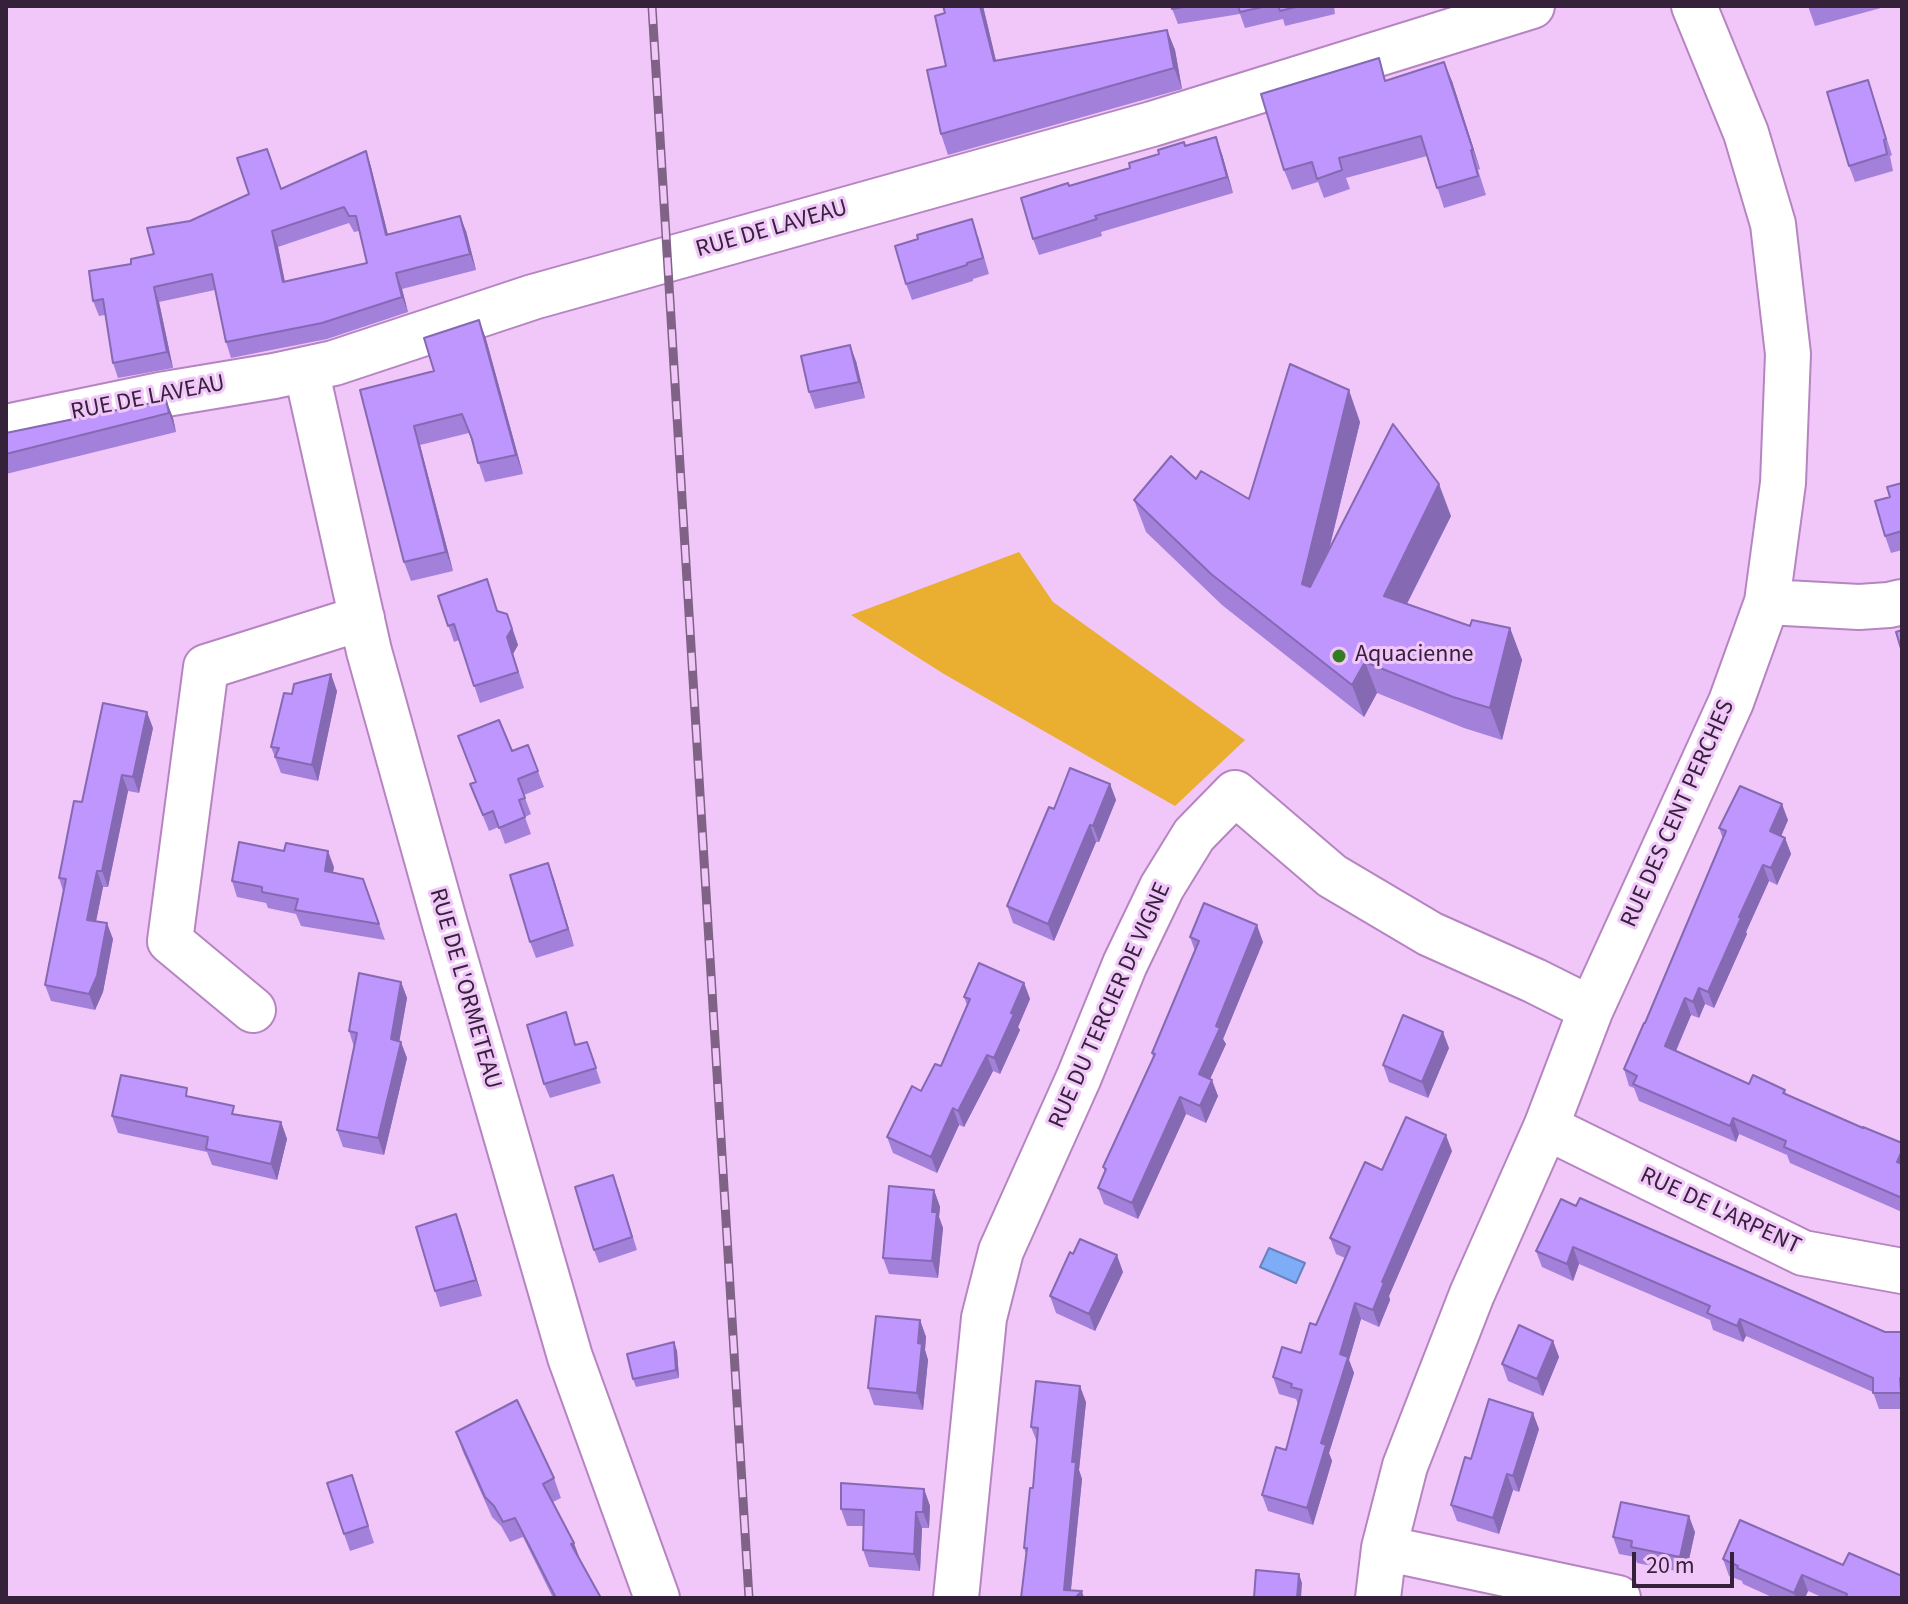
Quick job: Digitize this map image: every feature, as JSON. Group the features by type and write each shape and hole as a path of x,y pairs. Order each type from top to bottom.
{"street":[{"name":"RUE DE LAVEAU","path":"6,427 334,363 533,297 1152,124 1526,6"},
{"name":"RUE DES CENT PERCHES","path":"1378,1598 1384,1548 1405,1466 1472,1294 1546,1127 1591,1009 1731,702 1767,602 1783,483 1788,354 1773,224 1746,133 1694,6"},
{"name":"RUE DE L'ORMETEAU","path":"306,369 369,651 445,924 570,1357 657,1598"},
{"path":"1767,602 1859,607 1902,602"},
{"path":"253,1010 170,941 206,667 362,618"},
{"name":"RUE DU TERCIER DE VIGNE","path":"956,1598 984,1318 1001,1251 1079,1077 1125,964 1162,887 1194,835 1235,793 1332,876 1430,934 1591,1009"},
{"name":"RUE DE L'ARPENT","path":"1546,1127 1803,1253 1902,1271"},
{"path":"1384,1548 1618,1598"}],"shaded area":[{"path":"1019,552 1053,602 1245,740 1175,806 944,674 851,615"}],"water":[{"path":"1269,1248 1305,1263 1296,1283 1260,1267"}],"building":[{"path":"943,6 980,6 994,61 1167,30 1174,68 941,134 927,70 946,66 935,16 945,13"},
{"path":"1238,6 1267,6 1240,12"},
{"path":"1278,6 1300,6 1280,11"},
{"path":"1379,58 1385,81 1444,62 1473,150 1478,176 1437,188 1421,136 1339,158 1342,170 1317,179 1312,162 1284,170 1261,94"},
{"path":"1868,80 1886,139 1887,154 1849,166 1827,92"},
{"path":"1216,137 1227,177 1095,216 1097,219 1033,239 1021,198 1130,168 1129,163 1159,154 1158,150"},
{"path":"267,149 281,189 366,151 386,235 460,216 470,254 396,273 402,297 322,323 226,342 212,274 154,287 167,352 113,363 103,299 93,301 89,271 131,264 131,259 154,254 147,228 190,221 249,194 237,158","holes":["344,207 349,216 356,216 367,263 283,282 272,231"]},
{"path":"972,219 983,258 906,284 895,246 918,239 917,235"},
{"path":"479,320 516,455 478,463 462,414 414,426 446,552 404,562 360,390 434,371 424,338"},
{"path":"850,345 859,382 809,392 801,356"},
{"path":"1290,364 1349,390 1302,584 1310,587 1393,424 1439,484 1384,596 1470,626 1472,620 1510,628 1490,708 1453,697 1365,662 1352,685 1211,574 1134,500 1171,456 1196,479 1201,471 1249,499"},
{"path":"166,400 169,413 6,454 6,433"},
{"path":"1902,483 1902,531 1885,536 1875,501 1890,497 1887,487"},
{"path":"487,579 497,611 507,614 512,629 507,637 518,672 474,686 454,624 448,626 438,596"},
{"path":"1902,630 1902,652 1896,632"},
{"path":"331,674 312,765 275,757 279,748 271,747 284,693 292,694 294,684"},
{"path":"103,703 147,712 133,777 122,775 102,871 97,871 87,920 107,923 97,976 89,994 45,985 66,879 59,878 74,801 82,802"},
{"path":"499,720 512,751 528,745 538,771 518,779 525,798 519,800 525,817 499,828 493,811 483,815 470,784 476,782 458,736"},
{"path":"1070,768 1110,784 1048,924 1007,906 1049,807 1054,809"},
{"path":"1740,786 1782,804 1770,831 1785,838 1771,868 1763,865 1708,992 1699,988 1693,1002 1685,998 1665,1046 1749,1084 1753,1075 1785,1090 1783,1093 1902,1143 1897,1162 1902,1164 1902,1198 1784,1147 1786,1141 1733,1118 1730,1126 1633,1084 1637,1076 1624,1069 1726,831 1719,828"},
{"path":"239,842 284,851 286,843 328,851 325,871 363,879 379,924 295,910 298,899 262,892 262,887 232,881"},
{"path":"548,863 568,929 530,942 510,875"},
{"path":"1204,903 1257,925 1216,1026 1220,1028 1199,1074 1212,1080 1200,1106 1180,1097 1132,1203 1098,1188 1106,1169 1103,1167 1155,1054 1152,1053 1199,941 1190,937"},
{"path":"979,963 1024,983 994,1058 987,1055 958,1111 953,1108 931,1157 887,1137 912,1086 921,1091 935,1064 941,1066 970,999 964,997"},
{"path":"359,973 401,982 391,1039 401,1042 378,1138 337,1130 357,1033 349,1031"},
{"path":"566,1012 575,1045 587,1042 596,1068 544,1084 527,1025"},
{"path":"1403,1015 1443,1032 1422,1082 1383,1065"},
{"path":"121,1075 187,1088 186,1096 234,1106 232,1114 281,1122 271,1164 206,1149 208,1137 112,1116"},
{"path":"1406,1117 1446,1135 1382,1282 1373,1310 1355,1303 1340,1354 1348,1357 1321,1443 1326,1445 1307,1508 1262,1495 1276,1447 1286,1450 1302,1390 1273,1377 1282,1347 1301,1353 1310,1323 1316,1325 1350,1247 1330,1238 1365,1162 1382,1170"},
{"path":"613,1175 632,1237 594,1250 575,1187"},
{"path":"889,1186 934,1190 932,1212 937,1212 932,1261 883,1258"},
{"path":"1580,1198 1885,1332 1902,1332 1901,1393 1873,1393 1873,1378 1740,1319 1737,1326 1707,1313 1710,1306 1573,1247 1567,1264 1536,1251 1561,1199 1576,1206"},
{"path":"456,1214 476,1280 435,1291 416,1227"},
{"path":"1080,1239 1117,1255 1089,1314 1050,1296 1070,1252 1073,1254"},
{"path":"876,1316 920,1320 918,1343 922,1344 917,1393 868,1388"},
{"path":"1519,1325 1553,1341 1537,1379 1502,1364"},
{"path":"674,1342 676,1370 633,1379 627,1354"},
{"path":"1036,1381 1080,1386 1064,1590 1082,1591 1075,1598 1021,1598 1038,1428 1031,1427"},
{"path":"1489,1399 1533,1413 1513,1476 1507,1474 1493,1518 1451,1505 1465,1457 1471,1459"},
{"path":"517,1400 554,1478 543,1484 601,1598 556,1598 515,1518 503,1522 485,1497 456,1432"},
{"path":"352,1475 368,1526 344,1534 327,1483"},
{"path":"841,1483 924,1489 923,1512 916,1512 914,1554 863,1550 864,1510 841,1509"},
{"path":"1621,1502 1689,1516 1680,1557 1631,1547 1632,1541 1613,1537"},
{"path":"1740,1520 1843,1565 1849,1553 1902,1576 1902,1598 1846,1598 1847,1594 1802,1575 1794,1593 1737,1568 1723,1559"},
{"path":"1256,1570 1299,1574 1297,1598 1254,1598"}],"railway":[{"path":"652,6 749,1598"}],"place":[{"name":"Aquacienne","path":"1339,656"}]}
